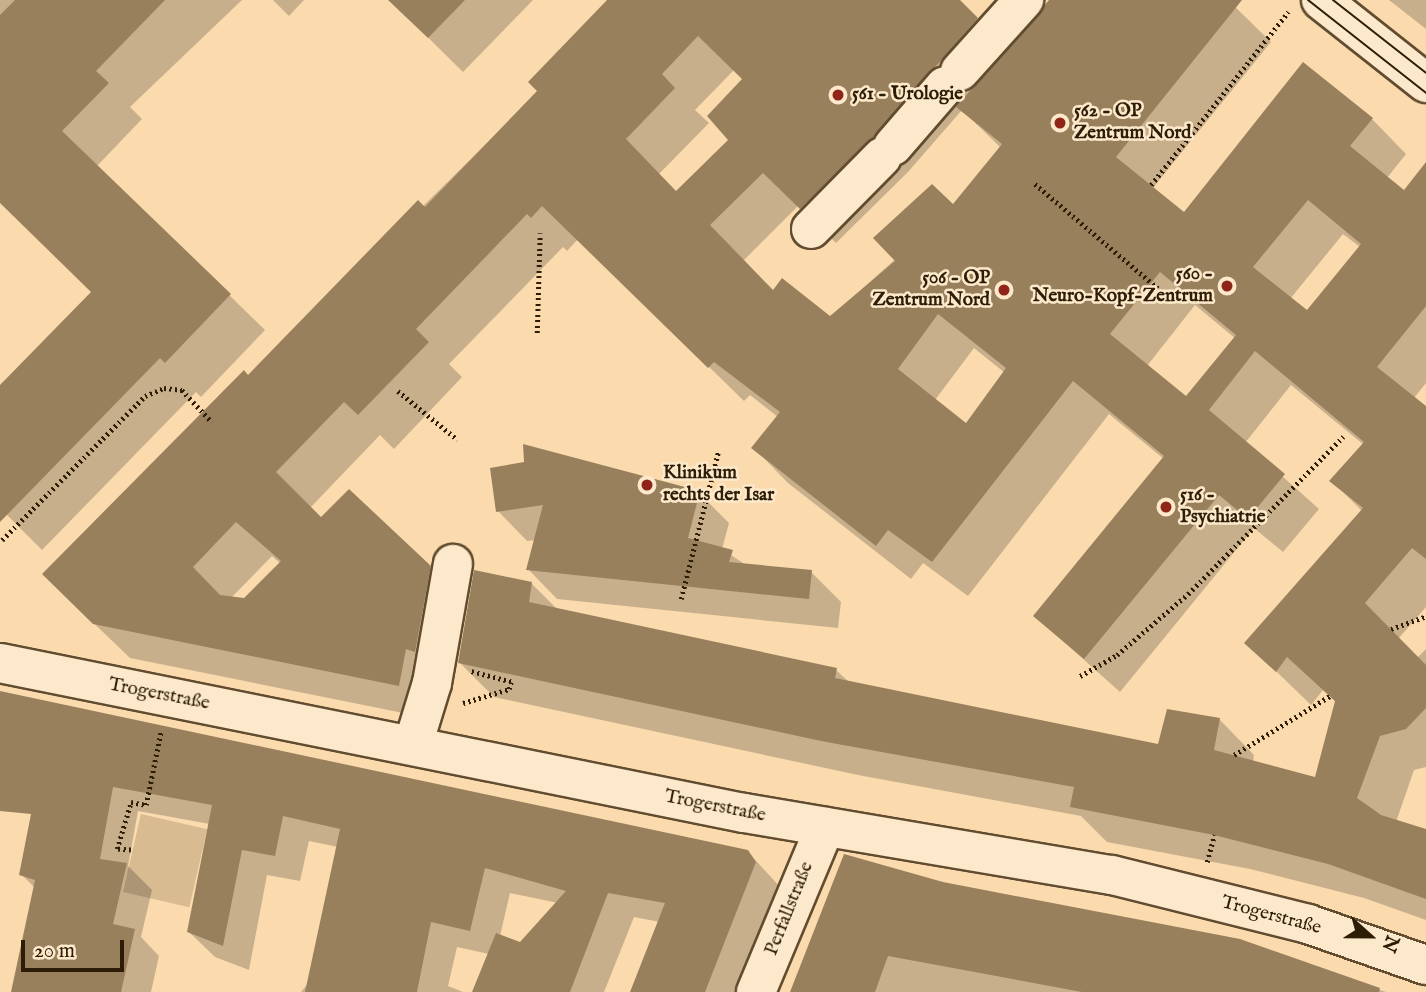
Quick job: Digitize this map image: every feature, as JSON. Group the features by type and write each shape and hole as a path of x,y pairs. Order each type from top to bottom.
{"street":[{"path":"811,229 887,151 1024,0"},
{"path":"1305,5 1426,83"},
{"path":"413,745 432,683 453,564"},
{"name":"Trogerstraße","path":"0,663 744,813 1112,875 1308,924 1426,965"},
{"name":"Perfallstraße","path":"756,992 825,827"}],"path":[{"path":"1151,185 1305,5"},
{"path":"1035,184 1172,300"},
{"path":"537,333 540,233"},
{"path":"2,540 145,396 164,388 182,390 212,422"},
{"path":"398,391 458,440"},
{"path":"1080,676 1117,655 1188,594 1343,437"},
{"path":"681,599 718,453"},
{"path":"1391,629 1426,616"},
{"path":"460,668 511,682 509,689 468,705"},
{"path":"131,850 117,849 131,802 146,805 168,696"},
{"path":"1234,755 1330,696"}],"shaded area":[{"path":"141,814 207,829 189,907 123,892"}],"building":[{"path":"15,0 165,0 96,71 109,83 62,131 231,294 165,363 160,358 0,522 0,385 91,292 0,203 0,15"},
{"path":"388,0 465,0 428,38"},
{"path":"607,0 960,0 978,18 874,137 800,209 763,173 710,225 773,290 782,278 830,316 895,261 873,238 932,184 953,204 1002,144 956,107 1049,0 1242,0 1116,157 1184,212 1303,62 1373,118 1350,146 1404,190 1426,162 1426,306 1377,367 1426,406 1426,559 1412,548 1365,603 1426,665 1426,708 1406,729 1380,736 1357,798 1381,815 1426,829 1426,899 1328,864 1214,835 1070,807 1074,787 821,741 458,663 474,570 532,582 529,602 837,668 835,678 1158,744 1167,709 1220,718 1214,750 1315,777 1335,701 1287,657 1276,672 1244,643 1363,508 1329,481 1364,442 1255,351 1209,410 1285,474 1248,519 1219,495 1084,659 1033,616 1164,456 1073,381 932,562 888,530 876,546 751,448 780,412 714,362 708,368 542,206 531,218 527,214 416,329 429,342 358,415 344,402 276,472 321,517 349,489 431,566 415,652 406,649 399,686 93,624 42,574 244,370 248,375 418,200 425,207 537,91 528,82","holes":["698,36 742,79 707,116 728,140 676,191 626,139 675,88 662,74","1308,200 1361,244 1307,310 1253,267","1160,272 1236,335 1186,396 1110,334","938,314 1006,368 966,423 898,369","236,522 281,561 244,598 220,595 193,567"]},
{"path":"523,444 700,491 688,538 733,550 729,562 812,570 809,599 526,570 543,505 496,512 490,468 524,462"},
{"path":"0,691 748,850 756,862 705,992 630,992 665,903 608,893 570,992 472,992 496,933 520,942 566,891 485,868 470,931 431,922 417,992 305,992 340,829 283,816 275,856 242,850 223,946 187,932 212,805 113,787 100,859 127,863 113,924 135,929 121,992 11,992 35,880 19,875 31,814 0,811"},
{"path":"844,854 943,882 1240,939 1380,988 1379,992 1082,992 888,956 875,992 790,992"}],"tram line":[{"path":"1308,0 1426,93"},
{"path":"1333,0 1426,73"}],"place":[{"name":"561 - Urologie","path":"838,95"},
{"name":"562 - OP Zentrum Nord","path":"1060,123"},
{"name":"560 - Neuro-Kopf-Zentrum","path":"1227,286"},
{"name":"506 - OP Zentrum Nord","path":"1004,290"},
{"name":"Klinikum rechts der Isar","path":"647,485"},
{"name":"516 - Psychiatrie","path":"1166,507"}]}
